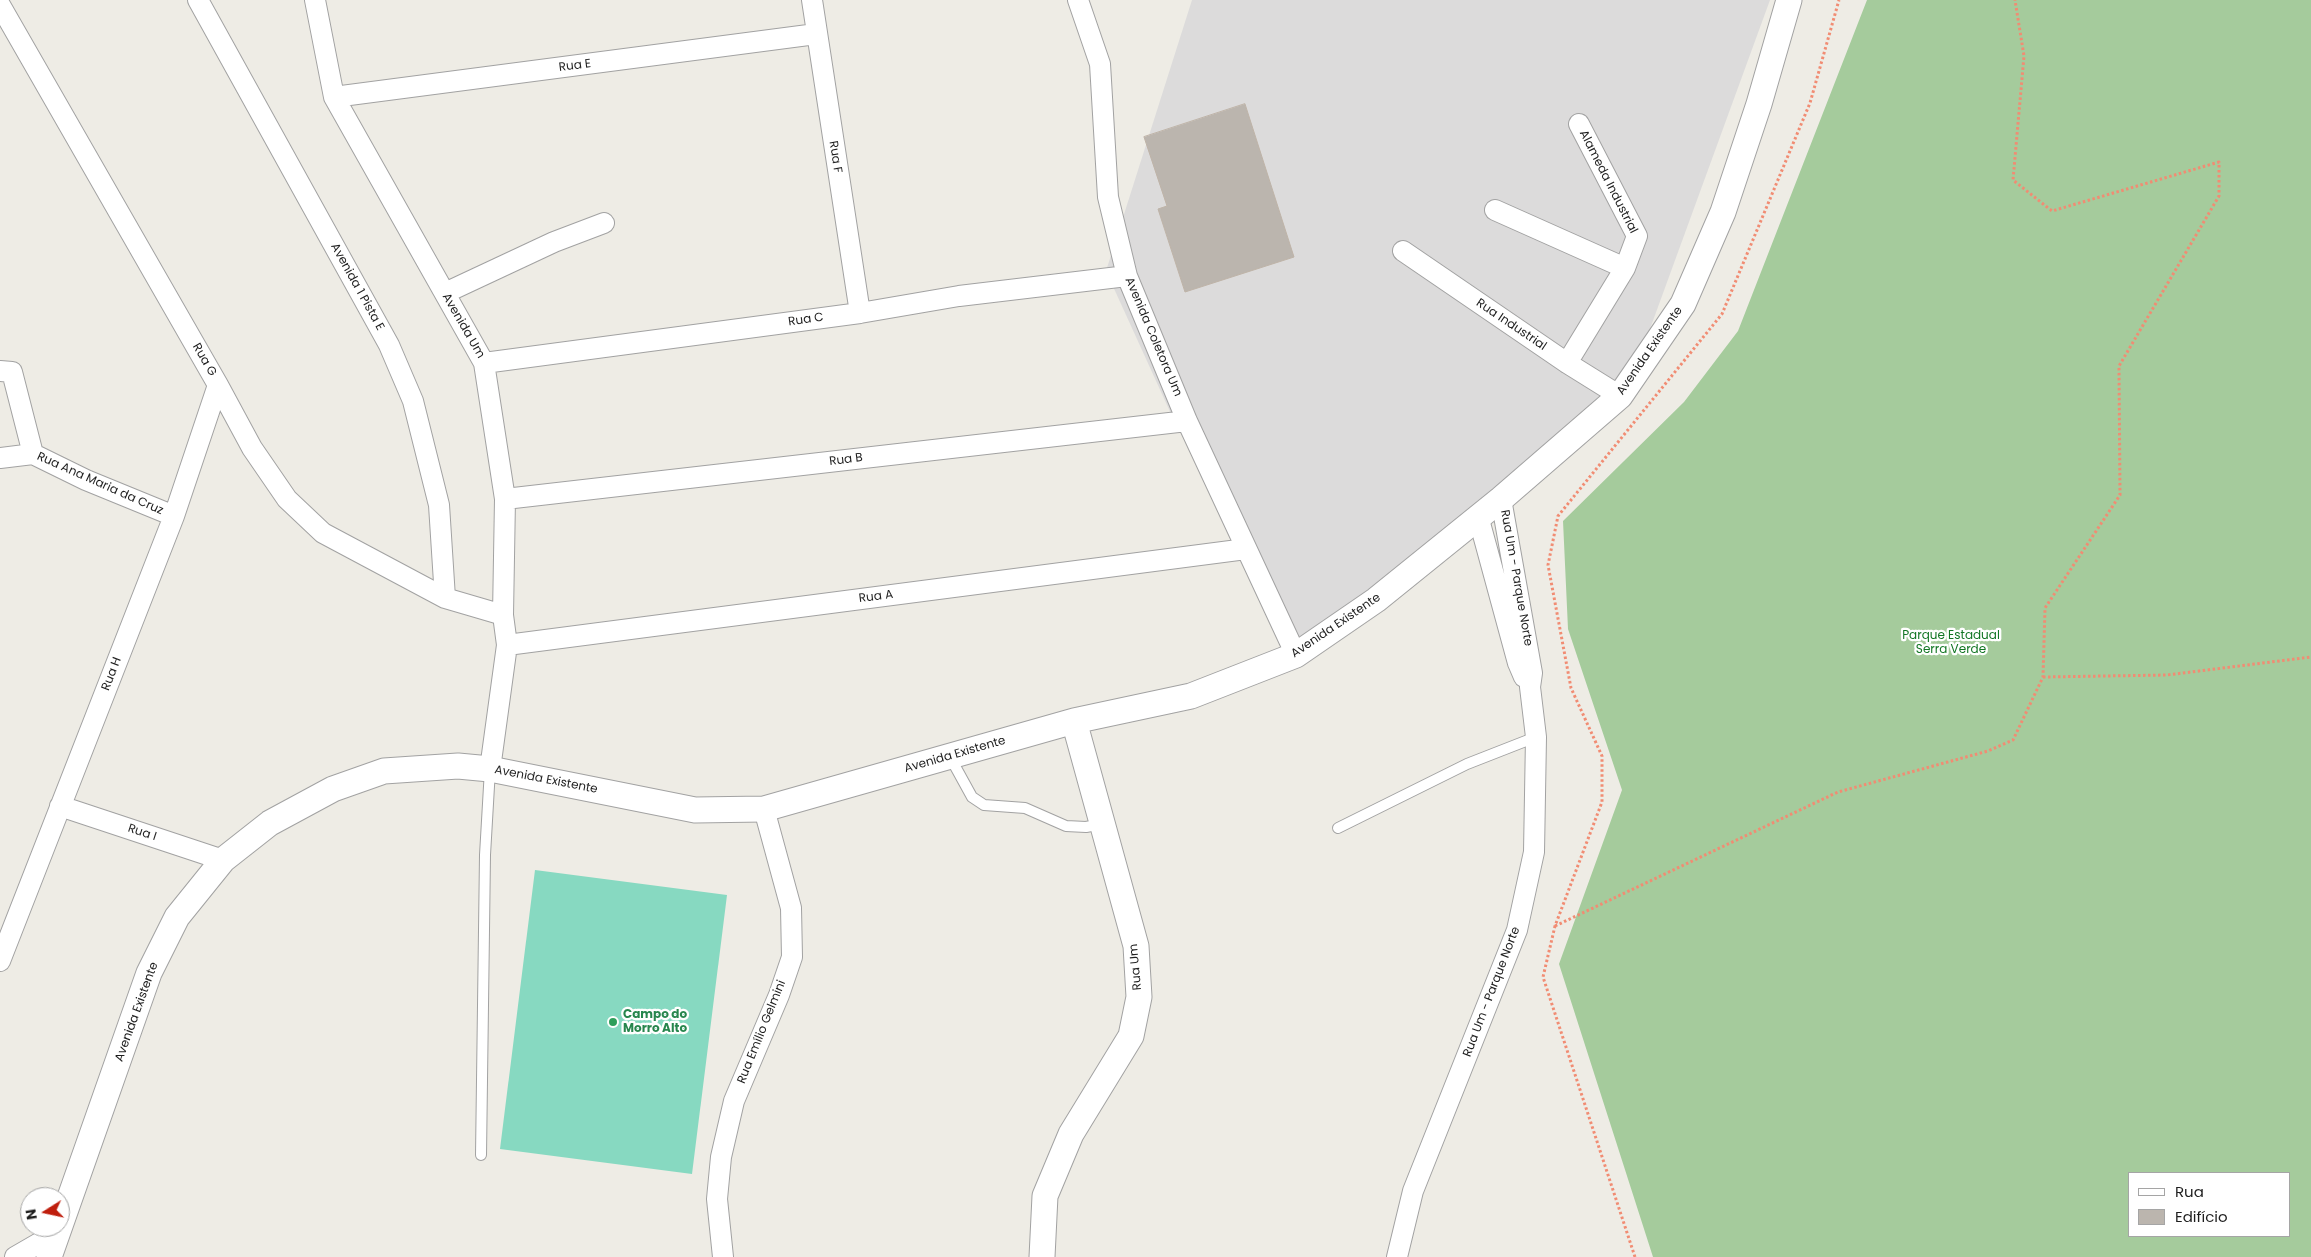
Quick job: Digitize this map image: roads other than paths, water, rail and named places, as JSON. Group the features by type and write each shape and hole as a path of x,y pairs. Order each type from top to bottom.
{"street":[{"name":"Avenida 1 Pista E","path":"198,0 389,345 413,401 439,505 445,598"},
{"name":"Avenida Um","path":"315,0 334,97 484,363 505,499 503,615 506,645 490,769"},
{"name":"Rua F","path":"812,0 860,313"},
{"name":"Avenida Coletora Um","path":"1078,0 1100,64 1108,197 1127,276 1188,420 1296,655"},
{"name":"Avenida Existente","path":"70,1202 149,973 177,917 224,860 270,823 333,789 384,771 458,766 490,769 694,810 764,809 1074,721 1191,696 1296,655 1376,600 1478,516 1502,499 1620,396 1687,296 1722,212 1759,104 1789,0"},
{"name":"Rua G","path":"0,4 218,385 252,448 286,499 323,533 445,598 503,615"},
{"name":"Rua E","path":"334,97 816,34"},
{"name":"Alameda Industrial","path":"1566,363 1625,268 1637,236 1579,124"},
{"path":"1495,210 1625,268"},
{"path":"445,293 554,242 604,223"},
{"name":"Rua Industrial","path":"1403,251 1566,363 1620,396"},
{"name":"Rua C","path":"484,363 860,313 959,296 1127,276"},
{"name":"Rua Ana Maria da Cruz","path":"0,371 12,372 33,454 86,480 174,516"},
{"name":"Rua H","path":"0,961 174,516 218,385"},
{"name":"Rua B","path":"505,499 1188,420"},
{"path":"0,458 33,454"},
{"name":"Rua Um - Parque Norte","path":"1397,1257 1413,1191 1517,930 1534,852 1536,737 1530,686 1532,673 1502,499"},
{"name":"Rua Um - Parque Norte","path":"1478,516 1518,663 1530,686"},
{"name":"Rua A","path":"506,645 1246,549"},
{"name":"Rua Um","path":"1042,1257 1045,1196 1071,1134 1131,1036 1139,997 1136,946 1104,824 1074,721"},
{"name":"Rua I","path":"60,806 224,860"},
{"name":"Rua Emílio Gelmini","path":"723,1257 717,1199 721,1157 734,1101 779,995 792,957 791,908 764,809"},
{"path":"15,1257 50,1237"},
{"name":"Avenida Existente","path":"49,1257 57,1237"}],"lane":[{"path":"1338,828 1467,764 1536,737"},
{"path":"950,756 972,797 984,805 1025,808 1066,826 1104,824"},
{"path":"481,1155 485,855 490,769"}],"place":[{"name":"Campo do Morro Alto","path":"613,1022"}],"park label":[{"name":"Parque Estadual Serra Verde","path":"1951,643"}]}
